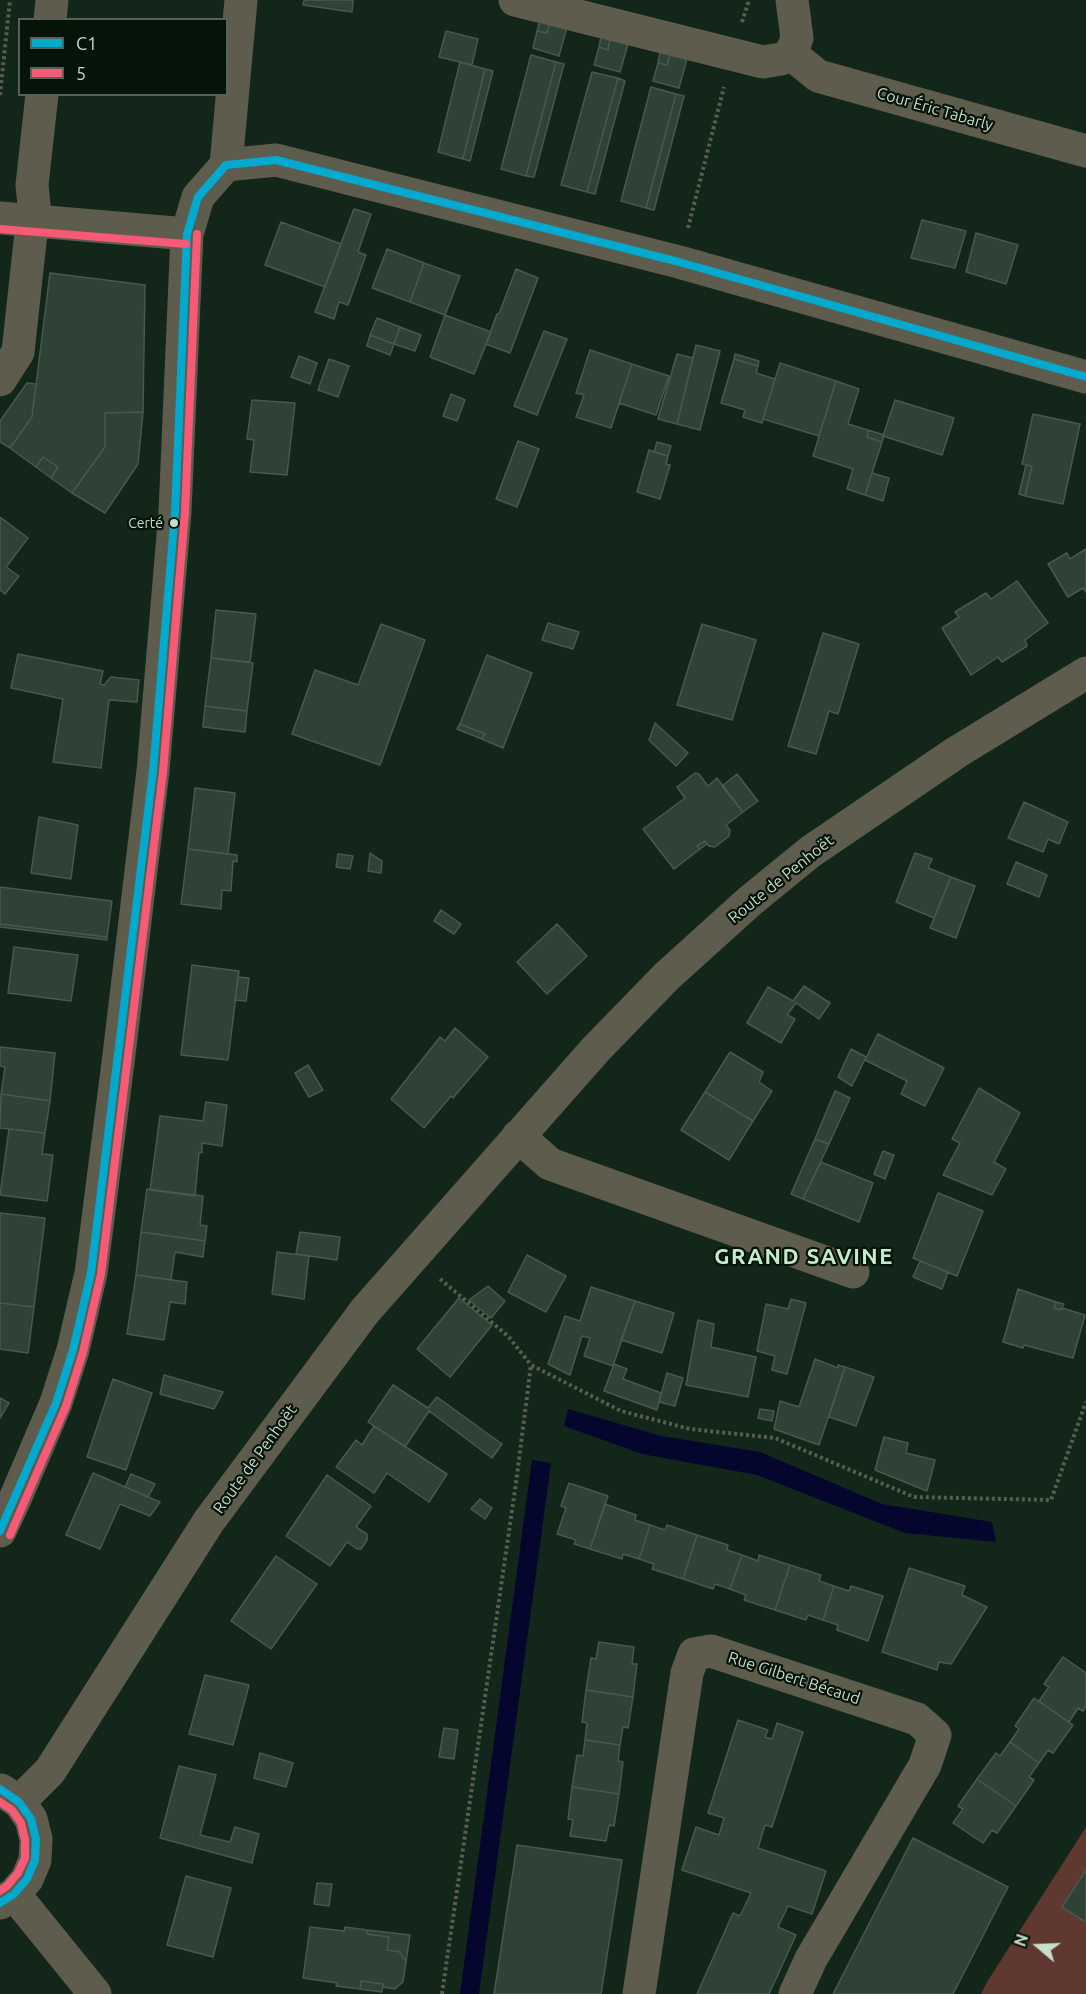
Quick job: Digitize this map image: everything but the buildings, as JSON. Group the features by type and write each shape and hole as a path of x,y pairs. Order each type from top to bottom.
{"street":[{"path":"50,18 52,0"},
{"path":"0,1531 56,1403 73,1350 91,1273 153,771 175,512 186,234 198,197 226,165 241,0"},
{"path":"515,0 763,62 781,59 791,54 797,38 792,0"},
{"name":"Cour Éric Tabarly","path":"791,54 818,76 1086,151"},
{"path":"0,380 18,352 34,205 32,186 42,96"},
{"path":"226,165 276,160 679,262 1086,377"},
{"path":"0,218 186,234"},
{"name":"Route de Penhoët","path":"9,1796 50,1771 209,1521 365,1311 596,1048 659,984 750,901 810,852 948,758 1086,672"},
{"path":"518,1136 550,1164 853,1272"},
{"name":"Rue Gilbert Bécaud","path":"639,1994 687,1673 694,1654 711,1651 917,1719 935,1735 925,1765 811,1959 795,1994"},
{"path":"9,1796 30,1819 36,1839 35,1860 27,1879 7,1899 95,1994"}],"path":[{"path":"0,95 10,0"},
{"path":"687,232 749,0"},
{"path":"436,1276 508,1336 531,1365 621,1411 690,1429 775,1438 914,1497 1051,1500 1086,1402"},
{"path":"442,1994 531,1365"}],"shaded area":[{"path":"1086,1827 1086,1994 981,1994 987,1982"}],"water":[{"path":"568,1409 661,1436 760,1452 882,1504 992,1522 996,1542 905,1533 757,1475 642,1454 564,1426"},
{"path":"532,1460 551,1463 479,1994 460,1994"}],"transit line":[{"name":"C1","path":"226,165 276,160 679,262 1086,377"},
{"name":"C1","path":"0,1531 56,1403 73,1350 91,1273 153,771 175,512 187,234 198,197 226,165"},
{"name":"5","path":"0,229 186,244"},
{"name":"5","path":"10,1535 66,1406 83,1352 101,1274 163,772 185,512 197,234"},
{"name":"C1","path":"0,1789 19,1802 31,1819 36,1839 35,1860 27,1879 14,1894 0,1903"},
{"name":"5","path":"0,1802 12,1810 21,1823 25,1840 25,1858 18,1873 0,1891"}],"place":[{"name":"Certé","path":"174,523"}],"district":[{"name":"GRAND SAVINE","path":"804,1257"}]}
